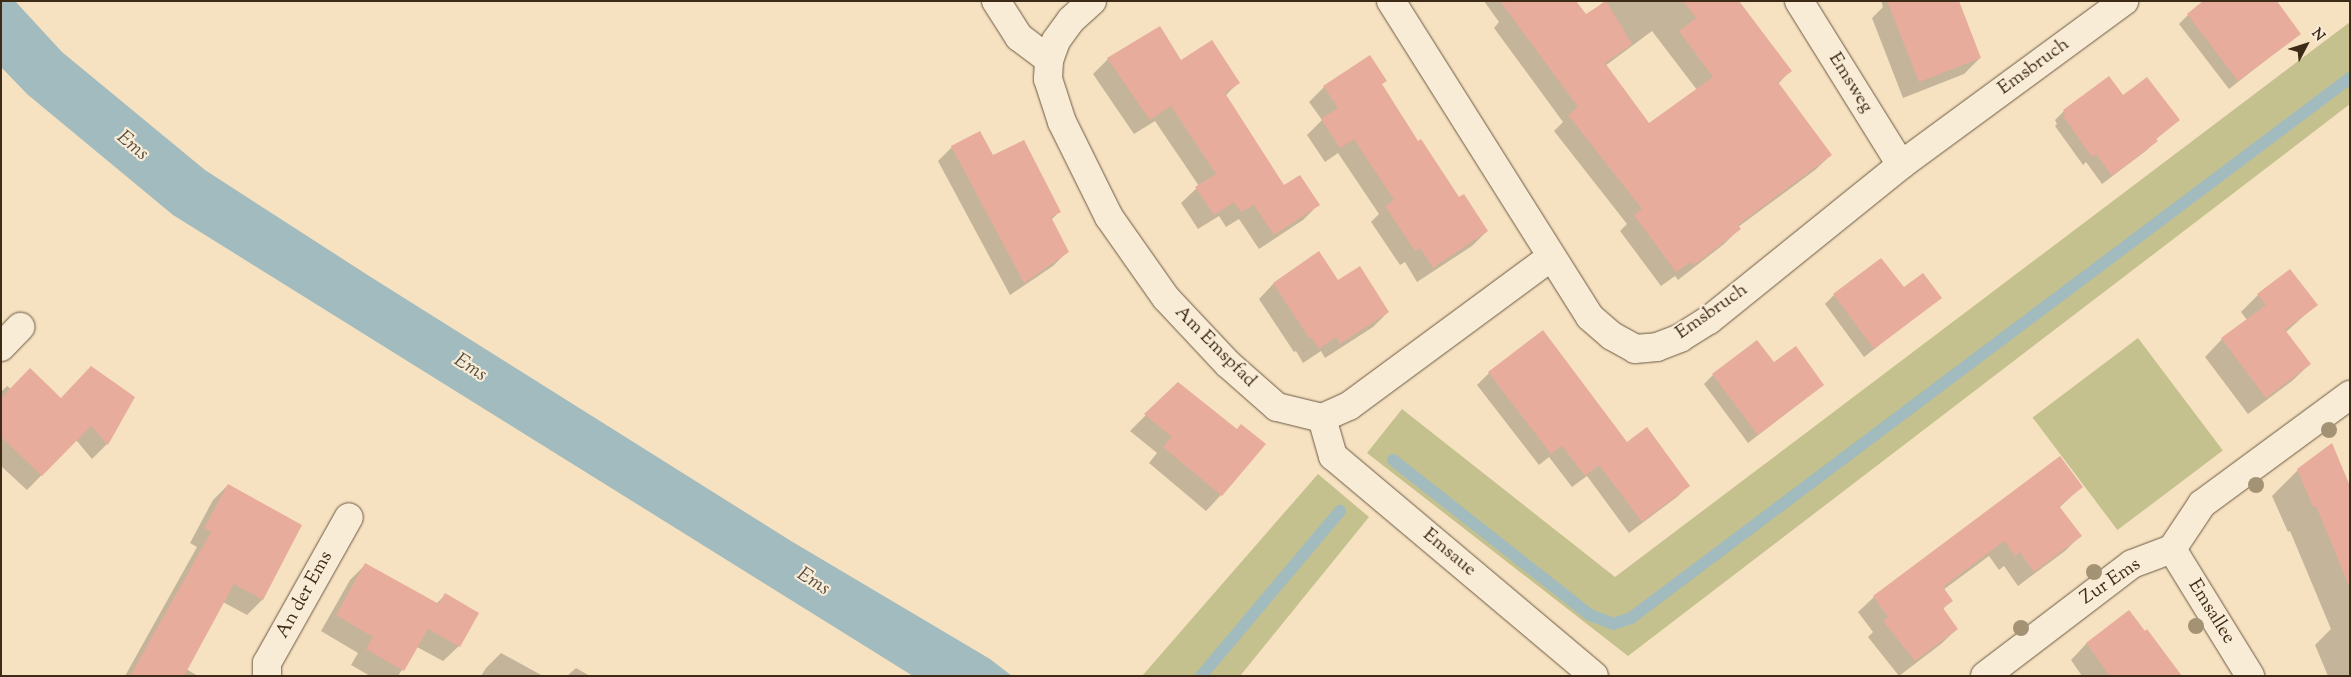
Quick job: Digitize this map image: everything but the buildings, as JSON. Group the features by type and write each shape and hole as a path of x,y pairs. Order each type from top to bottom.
{"street":[{"path":"996,1 1019,37 1049,60"},
{"name":"Am Emspfad","path":"1092,1 1066,27 1056,41 1049,60 1048,79 1062,122 1109,217 1166,298 1228,364 1277,407 1322,418"},
{"name":"Emsbruch","path":"1391,1 1550,257 1590,317 1612,336 1636,349 1657,347 1680,338 1709,320 1901,165 2124,1"},
{"name":"Emsweg","path":"1798,1 1901,165"},
{"path":"1322,418 1349,406 1550,257"},
{"path":"1,348 20,327"},
{"path":"2172,549 2202,504 2350,395"},
{"name":"Emsaue","path":"1322,418 1333,456 1594,676"},
{"name":"An der Ems","path":"267,676 267,663 349,517"},
{"name":"Zur Ems","path":"1985,676 2132,564 2172,549"},
{"name":"Emsallee","path":"2172,549 2250,676"}],"shaded area":[{"path":"2350,22 2350,104 1628,656 1367,453 1402,409 1615,577"},
{"path":"2138,338 2223,451 2117,530 2033,417"},
{"path":"1318,474 1369,517 1240,676 1142,676"}],"water":[{"name":"Ems","path":"1,1 15,1 62,52 205,170 366,274 791,541 990,659 1012,676 913,676 173,215 27,94 1,67"}],"waterway":[{"path":"1393,460 1590,615 1613,624 1631,618 2350,78"},
{"path":"1201,676 1340,511"}]}
